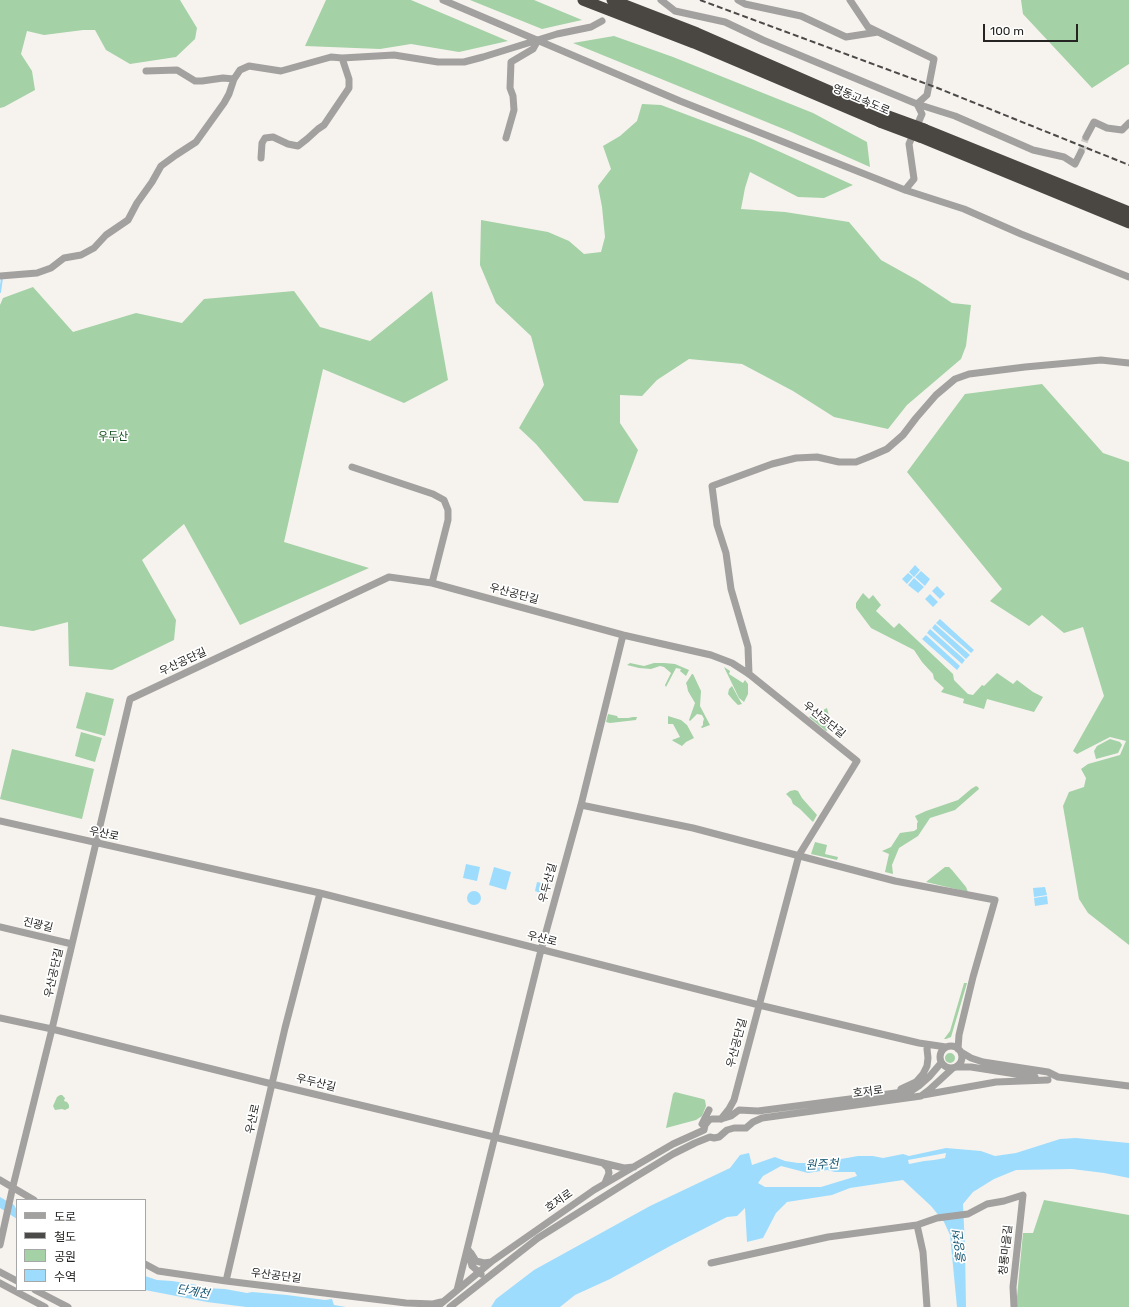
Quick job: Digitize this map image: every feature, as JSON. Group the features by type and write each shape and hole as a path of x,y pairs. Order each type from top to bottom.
{"highway":[{"name":"영동고속도로","path":"583,0 880,118 1129,212"},
{"name":"영동고속도로","path":"612,0 704,36 880,118"},
{"name":"영동고속도로","path":"922,133 1129,223"}],"street":[{"path":"443,0 680,101 905,190 964,208 1021,234 1129,278"},
{"path":"661,0 675,11 725,22 763,40 917,104 955,116 1033,150 1064,158 1075,164 1081,152"},
{"path":"738,0 744,4 801,16 846,37 878,32"},
{"path":"850,0 868,27 934,59 926,95 917,104"},
{"path":"2,276 37,273 51,268 64,258 80,255 94,248 106,235 128,220 161,166 196,142 224,103 234,79 240,70 249,66 281,71 330,56 342,58 394,55 438,62 464,62 557,34 591,27 602,21"},
{"path":"506,138 514,110 513,96 510,88 511,62 533,50 538,40"},
{"path":"261,158 262,143 265,138 273,137 288,144 298,146 324,125 349,88 349,80 342,58"},
{"path":"146,71 177,70 195,81 223,78 234,79"},
{"path":"905,190 914,179 909,144 922,114 917,104"},
{"path":"1086,136 1094,122 1107,128 1122,130 1129,123"},
{"path":"749,674 748,647 731,589 726,553 717,526 712,486 772,464 796,458 817,457 839,462 856,462 871,456 887,449 903,435 936,395 955,379 969,374 1101,360 1129,363"},
{"path":"352,468 432,494 444,500 448,510 448,520 432,583"},
{"name":"우산공단길","path":"0,1244 12,1186 97,844 130,699 389,577 432,583 623,635 715,656 732,662 857,761 799,855 734,1100 721,1120"},
{"name":"우두산길","path":"457,1290 541,950 581,805 623,635"},
{"path":"581,805 692,828 895,881 995,900 973,977 959,1035 955,1042 941,1052 940,1061 929,1077 920,1085 911,1090 888,1093"},
{"name":"우산로","path":"0,821 320,893 759,1005 919,1043 948,1047"},
{"name":"우산로","path":"226,1281 285,1028 320,893"},
{"name":"진광길","path":"0,927 72,944"},
{"path":"0,1018 52,1029 272,1084"},
{"path":"921,1096 961,1062 962,1056 960,1051 959,1035"},
{"path":"919,1043 946,1068 972,1068 1048,1080 1058,1077"},
{"path":"948,1047 983,1062 1048,1072 1058,1077 1129,1086"},
{"path":"888,1093 905,1088 916,1082 924,1074 928,1058 926,1049"},
{"name":"호저로","path":"450,1307 538,1238 673,1154 710,1136 714,1138 719,1137 727,1130 734,1128 746,1128 753,1122 775,1115 921,1096 996,1082 1048,1080"},
{"name":"우두산길","path":"272,1084 624,1168 634,1167"},
{"name":"호저로","path":"739,1110 747,1110 752,1112 888,1093"},
{"path":"708,1122 712,1119 721,1120 731,1116 739,1110 734,1104 734,1100"},
{"path":"693,1135 703,1122 709,1110 708,1122 704,1130 710,1136"},
{"path":"752,1112 754,1117 753,1122"},
{"name":"호저로","path":"437,1307 491,1262 605,1183 673,1144 704,1130"},
{"path":"603,1163 608,1168 609,1173 605,1183"},
{"path":"618,1175 623,1184"},
{"path":"0,1180 32,1199"},
{"name":"청룡마을길","path":"917,1225 937,1218 968,1214 987,1204 1004,1201 1023,1195 1013,1287 1014,1307"},
{"path":"711,1263 828,1237 917,1225 923,1252 927,1307"},
{"path":"468,1245 476,1261 484,1263 491,1262"},
{"path":"468,1245 472,1266 486,1279"},
{"name":"우산공단길","path":"146,1265 158,1271 226,1281 406,1303"},
{"path":"0,1272 16,1280"},
{"path":"0,1283 45,1307"},
{"path":"37,1291 68,1307"},
{"path":"406,1303 433,1304 445,1300"},
{"path":"406,1303 417,1307"}],"green space":[{"path":"0,0 180,0 197,28 195,39 176,57 130,64 106,50 95,30 44,35 27,31 21,54 32,71 35,90 0,108"},
{"path":"326,0 411,0 508,41 459,52 411,44 380,49 305,46"},
{"path":"470,0 534,0 582,20 542,29"},
{"path":"1021,0 1129,0 1129,64 1092,88 1023,14"},
{"path":"614,36 673,57 813,113 867,142 870,167 791,132 573,43"},
{"path":"642,104 661,105 754,140 853,185 824,198 798,197 750,172 741,209 785,212 849,222 881,260 917,280 952,303 971,305 966,346 961,359 907,405 888,429 834,417 793,391 742,364 689,359 657,380 642,396 620,395 620,423 638,450 618,503 584,501 536,444 519,428 544,385 531,336 496,303 480,265 481,220 548,232 569,241 584,254 601,252 605,237 598,186 611,169 603,146 620,136 637,121"},
{"name":"우두산","path":"33,287 73,332 136,313 182,323 204,299 294,291 320,327 370,341 432,291 448,380 404,403 323,369 284,542 369,568 240,625 184,524 142,560 176,620 174,640 112,670 69,666 68,622 33,631 0,626 0,305 3,298"},
{"path":"1042,384 1103,453 1129,462 1129,945 1088,913 1079,899 1063,806 1069,792 1084,787 1086,778 1081,769 1088,764 1120,755 1126,741 1110,737 1077,754 1073,751 1104,696 1083,627 1064,633 1042,615 1029,626 990,601 1002,589 907,472 965,394"},
{"path":"863,593 869,599 873,595 881,605 876,611 894,628 899,623 953,674 954,680 968,694 973,695 982,685 984,686 997,673 1013,684 1017,680 1033,692 1043,697 1034,712 987,699 984,709 963,703 964,699 941,692 944,688 934,679 933,674 914,650 871,628 856,608 856,603"},
{"path":"630,663 644,666 654,663 675,664 689,670 686,676 680,671 681,669 676,668 666,687 665,685 671,673 664,667 660,666 651,669 639,668 627,665"},
{"path":"724,667 730,671 729,674 743,683 745,680 748,684 748,694 744,702 739,698"},
{"path":"692,674 701,691 700,706 710,725 702,728 704,719 702,715 697,714 690,721 689,720 695,703 688,691 686,683"},
{"path":"732,686 742,704 738,705 728,694 729,689"},
{"path":"86,692 114,699 105,736 76,728"},
{"path":"827,708 832,728 826,731 809,717"},
{"path":"608,714 617,716 618,718 637,717 636,720 610,723 606,722"},
{"path":"668,716 681,720 687,725 694,738 682,746 673,741 672,740 680,737 673,724 668,724"},
{"path":"81,732 102,738 95,762 75,756"},
{"path":"1110,739 1120,742 1122,745 1118,753 1096,759 1094,751 1097,746"},
{"path":"12,749 94,769 82,819 0,799"},
{"path":"976,786 979,789 955,810 930,818 918,836 899,848 892,865 893,874 885,872 889,854 882,851 891,847 900,833 914,831 917,829 918,822 915,816 958,800"},
{"path":"795,790 798,791 802,798 817,815 813,822 793,804 791,799 786,794"},
{"path":"815,842 827,845 825,854 838,857 837,860 811,854"},
{"path":"945,867 949,867 952,870 966,887 968,892 926,882"},
{"path":"964,983 967,983 951,1037 944,1039 950,1031"},
{"path":"948,1053 952,1053 955,1058 952,1063 948,1063 945,1060 945,1056"},
{"path":"675,1092 703,1099 705,1100 706,1106 702,1116 696,1120 666,1128 673,1094"},
{"path":"60,1095 65,1098 64,1101 67,1102 69,1108 65,1110 55,1110 53,1106 57,1097"},
{"path":"1044,1200 1129,1215 1129,1307 1016,1307 1023,1233 1033,1233"}],"water":[{"path":"915,565 920,570 914,577 909,572"},
{"path":"921,571 930,579 925,586 915,577"},
{"path":"908,573 913,577 907,584 902,579"},
{"path":"914,578 924,587 918,593 908,585"},
{"path":"937,586 945,594 940,599 932,591"},
{"path":"930,594 938,602 933,607 925,599"},
{"path":"940,619 974,650 971,653 936,623"},
{"path":"935,624 970,655 966,659 932,628"},
{"path":"930,629 965,660 962,664 927,633"},
{"path":"926,635 960,666 957,670 922,639"},
{"path":"466,864 480,867 477,881 463,878"},
{"path":"494,867 511,872 506,890 489,885"},
{"path":"537,882 546,884 543,894 535,891"},
{"path":"1045,887 1047,895 1034,897 1033,888"},
{"path":"474,891 479,893 481,898 479,903 474,905 469,903 467,898 469,893"},
{"path":"1047,896 1048,904 1035,906 1034,898"},
{"path":"1076,1138 1129,1143 1129,1178 1072,1169 1016,1170 994,1179 973,1192 963,1204 966,1307 957,1307 950,1235 944,1222 931,1206 903,1180 850,1188 832,1195 787,1202 776,1213 763,1238 747,1242 745,1208 737,1216 727,1217 610,1279 575,1295 560,1307 491,1307 496,1299 534,1270 650,1206 730,1168 740,1155 749,1153 752,1165 775,1157 785,1161 798,1163 818,1163 858,1156 883,1158 903,1154 909,1156 946,1148 981,1151 995,1156 1016,1153 1060,1139","holes":["946,1153 945,1158 909,1164 908,1160","781,1166 808,1173 827,1170 835,1172 855,1172 857,1176 821,1187 765,1187 758,1183 763,1176"]},
{"path":"0,1197 14,1205 16,1208 16,1218 0,1208"},
{"name":"단계천","path":"146,1276 157,1280 197,1285 205,1288 325,1300 332,1299 334,1305 346,1307 246,1307 207,1302 146,1290"}],"waterway":[{"path":"0,292 2,278"}],"tunnel":[{"path":"1081,152 1086,137"}],"railway":[{"path":"700,0 935,87 1129,165"}],"water label":[{"name":"원주천","path":"822,1165"},
{"name":"흥양천","path":"960,1247"}]}
